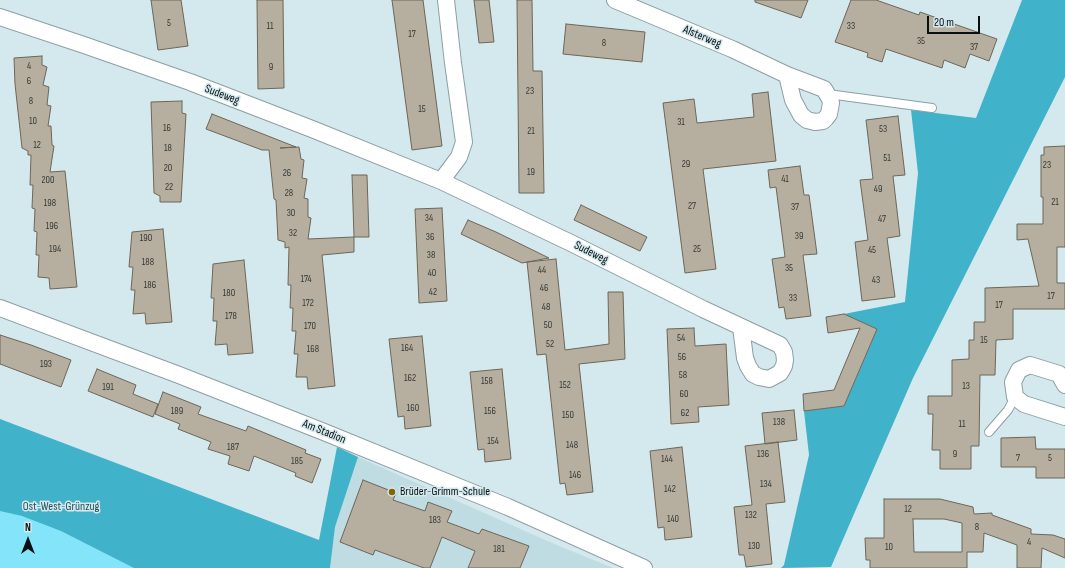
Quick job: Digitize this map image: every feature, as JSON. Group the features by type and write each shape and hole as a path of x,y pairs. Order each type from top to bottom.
{"street":[{"path":"441,181 459,157 464,142 446,0"},
{"name":"Alsterweg","path":"615,0 732,49 787,75 824,89 828,94"},
{"name":"Sudeweg","path":"0,17 190,82 441,181 741,327"},
{"path":"787,75 793,100 804,118 815,122 823,121 831,109 828,94"},
{"name":"Am Stadion","path":"0,308 193,380 324,432 508,507 644,568"},
{"path":"1065,385 1059,374 1030,365 1019,370 1013,382 1015,396 1024,404 1065,417"}],"lane":[{"path":"828,94 932,108"},
{"path":"989,432 1008,410 1015,396"}],"shaded area":[{"name":"Brüder-Grimm-Schule","path":"358,457 552,543 613,568 330,568 335,527"}],"green space":[{"path":"1022,0 1065,0 1065,77 913,378 831,567 781,568 784,565 809,455 804,411 844,406 877,329 844,314 905,302 918,173 911,110 976,118"},
{"name":"Ost-West-Grünzug","path":"0,419 314,568 0,568"},
{"name":"Ost-West-Grünzug","path":"0,419 319,540 337,447 358,457 335,527 330,568 134,568 61,531 22,516 0,511"}],"building":[{"path":"151,0 181,0 188,46 158,50"},
{"path":"257,0 283,0 284,88 258,89"},
{"path":"392,0 423,0 442,146 412,150"},
{"path":"474,0 489,0 494,42 479,43"},
{"path":"517,0 532,0 533,71 542,71 544,193 519,193"},
{"path":"755,0 808,0 801,18 755,2"},
{"path":"851,0 876,0 919,15 920,12 997,39 989,61 970,54 965,68 944,60 942,68 886,49 882,62 867,57 868,53 835,42"},
{"path":"566,24 645,32 642,62 563,54"},
{"path":"42,56 42,65 47,67 43,85 49,87 47,105 51,106 48,126 51,126 52,145 54,146 50,172 65,171 77,287 50,289 49,278 38,277 39,255 36,255 37,232 34,231 35,209 32,208 33,185 30,185 31,155 28,155 28,151 22,148 15,84 14,58"},
{"path":"768,92 776,161 703,169 716,269 685,273 663,103 694,99 697,123 754,117 752,94"},
{"path":"182,101 182,113 186,114 181,202 160,202 160,196 154,193 151,102"},
{"path":"212,114 296,147 280,148 299,147 301,159 304,160 302,178 307,179 304,198 308,199 308,217 311,218 308,239 354,237 354,252 322,255 335,386 308,389 307,377 296,377 298,354 294,354 296,331 292,331 293,308 290,308 291,285 288,285 289,247 285,248 285,242 278,240 276,200 274,199 269,150 262,150 206,129"},
{"path":"898,116 905,175 893,176 900,236 887,238 895,297 862,301 855,242 868,240 860,180 873,179 866,120"},
{"path":"1065,146 1065,247 1057,247 1057,283 1065,283 1065,309 1013,309 1013,339 996,340 995,375 980,375 979,446 971,446 971,469 940,469 940,450 932,450 933,414 928,414 928,396 952,396 952,360 969,359 969,340 974,340 974,322 985,322 985,288 1039,286 1028,239 1017,240 1017,224 1043,224 1043,197 1041,197 1041,155 1044,155 1044,147"},
{"path":"800,166 804,195 809,195 817,254 803,255 811,316 786,319 784,307 779,308 772,259 785,257 776,187 770,188 768,170"},
{"path":"352,175 367,175 369,237 354,237"},
{"path":"581,205 647,237 640,251 574,220"},
{"path":"442,208 447,301 419,303 415,209"},
{"path":"468,220 549,258 522,263 461,234"},
{"path":"163,229 172,322 146,324 145,313 133,314 135,290 131,290 133,267 129,267 132,232"},
{"path":"556,259 565,350 609,344 608,292 623,292 625,359 579,364 593,492 567,495 565,483 560,484 546,354 537,355 527,262"},
{"path":"244,260 253,353 228,355 227,344 215,345 217,321 213,321 214,298 211,298 213,264"},
{"path":"844,314 877,329 844,406 804,411 803,394 834,390 860,328 828,333 826,317"},
{"path":"694,328 695,346 726,344 729,405 698,407 699,422 671,424 667,329"},
{"path":"0,335 71,360 61,387 0,364"},
{"path":"422,336 431,426 405,429 404,416 398,417 389,339"},
{"path":"97,369 136,385 133,394 158,404 153,417 88,391"},
{"path":"502,369 511,459 485,462 484,449 478,450 470,372"},
{"path":"163,392 201,407 198,414 246,431 248,426 306,450 305,453 321,459 312,483 295,476 296,473 254,456 249,471 228,464 230,456 208,449 211,442 178,429 180,424 155,414"},
{"path":"794,410 797,440 765,444 762,413"},
{"path":"1035,437 1036,449 1065,449 1065,478 1036,478 1036,467 1001,467 1001,438"},
{"path":"778,442 785,502 766,504 772,564 746,567 744,555 739,555 734,507 752,505 745,446"},
{"path":"682,447 692,537 665,540 664,527 658,528 650,451"},
{"path":"363,480 396,493 393,500 425,511 428,502 452,511 447,522 479,534 482,529 529,546 520,568 468,568 475,551 442,537 430,568 424,568 375,550 373,555 340,542"},
{"path":"884,499 940,499 973,507 974,514 992,513 992,515 1031,529 1031,534 1053,535 1065,539 1065,558 1042,548 1041,568 1017,568 1017,545 984,533 983,552 967,552 967,568 870,568 870,560 866,560 865,538 884,538","holes":["913,519 944,519 962,523 962,552 914,552"]}],"place":[{"name":"Brüder-Grimm-Schule","path":"392,492"}]}
